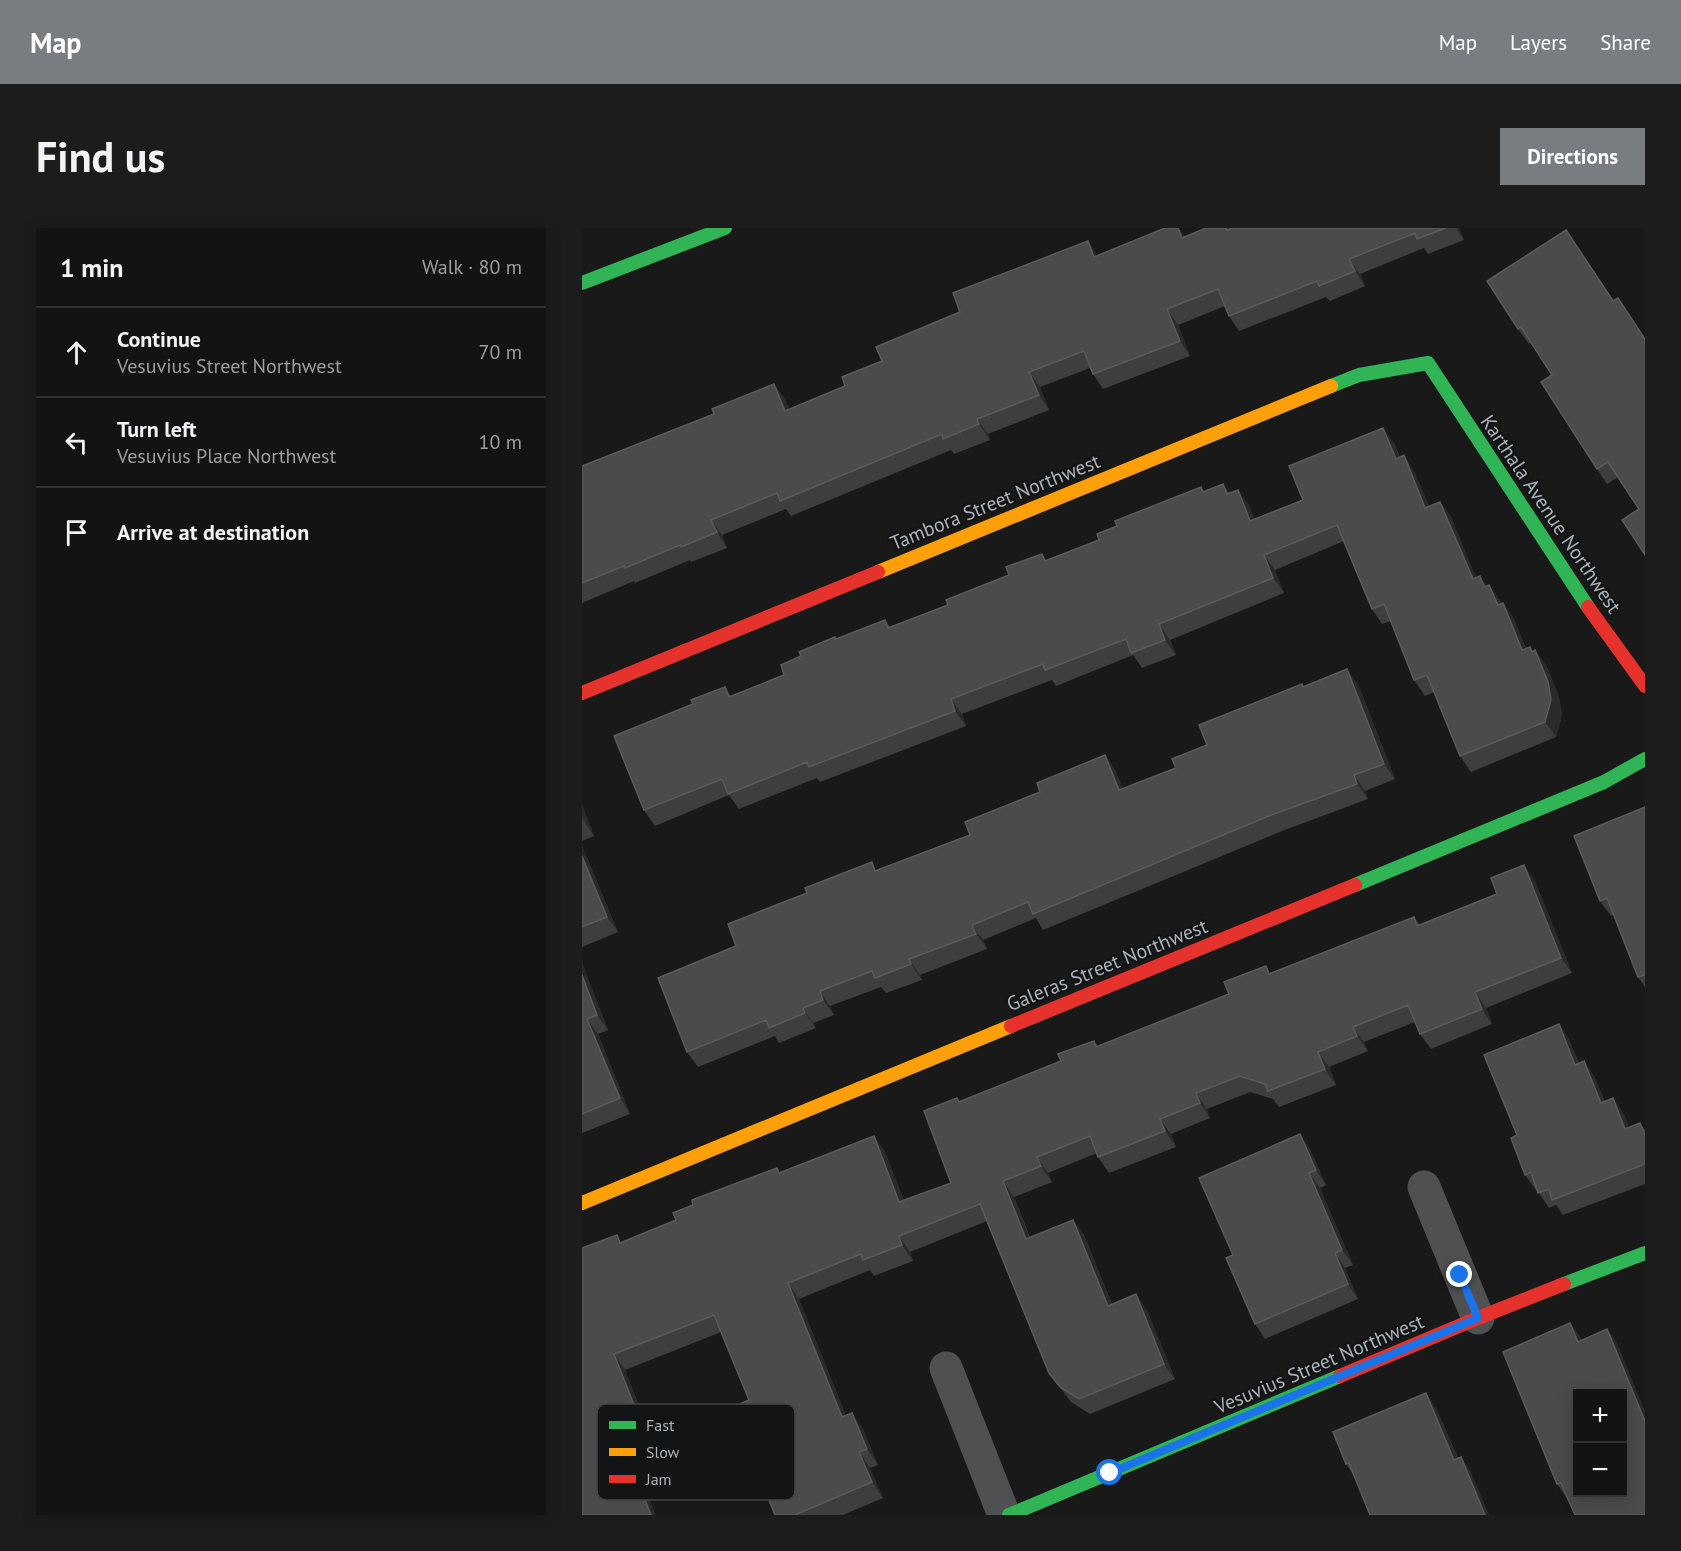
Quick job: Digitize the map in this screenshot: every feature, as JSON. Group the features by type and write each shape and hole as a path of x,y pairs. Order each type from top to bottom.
{"street":[{"path":"582,283 725,228"},
{"name":"Karthala Avenue Northwest","path":"1428,363 1573,586 1645,686"},
{"name":"Tambora Street Northwest","path":"582,693 1359,375 1428,363"},
{"name":"Galeras Street Northwest","path":"582,1203 1604,782 1645,759"},
{"path":"1424,1187 1478,1318"},
{"name":"Vesuvius Street Northwest","path":"1009,1515 1478,1318 1645,1253"},
{"path":"946,1368 1004,1515"}],"building":[{"path":"1165,228 1178,228 1182,238 1206,228 1226,228 1227,230 1232,228 1446,228 1417,239 1415,233 1349,259 1355,271 1319,286 1317,281 1229,316 1218,289 1167,309 1180,341 1093,374 1084,351 1029,372 1039,395 977,419 979,424 943,439 942,434 780,501 777,493 711,520 717,532 582,583 582,466 714,414 712,409 774,384 785,411 845,386 842,377 882,361 876,347 960,312 953,293 1088,241 1094,257"},
{"path":"1566,230 1613,301 1618,298 1645,339 1645,555 1622,520 1639,509 1608,462 1597,469 1541,382 1552,375 1521,327 1518,329 1487,281"},
{"path":"1383,428 1396,459 1404,455 1425,508 1440,502 1473,579 1480,576 1484,587 1489,585 1498,605 1503,603 1522,650 1530,647 1532,652 1535,650 1548,682 1551,700 1545,722 1460,756 1427,675 1414,680 1384,604 1372,609 1337,525 1264,555 1273,578 1159,624 1165,640 1131,653 1126,639 1045,670 1043,664 951,699 955,711 809,767 807,762 728,794 722,779 644,810 614,736 693,704 691,700 725,687 729,697 784,675 781,665 801,656 799,652 885,620 888,628 948,605 946,600 1009,575 1006,567 1042,554 1045,561 1099,540 1097,534 1117,526 1115,521 1201,487 1203,492 1223,484 1227,494 1238,490 1250,521 1303,500 1289,466"},
{"path":"1347,669 1384,764 1354,775 1357,784 1271,815 1033,914 1028,902 972,925 976,934 909,959 911,964 875,978 872,971 820,991 823,1000 803,1008 805,1013 769,1028 766,1020 687,1052 658,978 736,946 728,924 807,893 805,888 872,862 875,871 970,835 965,822 1040,792 1037,783 1105,755 1119,790 1176,768 1172,759 1207,745 1199,725 1302,684 1303,687"},
{"path":"1645,807 1645,975 1638,977 1607,898 1600,901 1574,836"},
{"path":"582,856 607,917 582,927"},
{"path":"1524,865 1561,958 1475,992 1482,1009 1420,1034 1408,1005 1353,1027 1357,1036 1318,1052 1325,1069 1268,1091 1265,1084 1240,1076 1196,1093 1200,1103 1160,1119 1165,1131 1098,1157 1090,1136 1037,1157 1041,1166 1003,1181 1026,1239 1073,1220 1108,1306 1136,1294 1164,1364 1079,1399 1060,1387 1049,1373 980,1204 899,1236 902,1245 863,1260 861,1254 788,1283 842,1417 852,1413 867,1449 859,1452 872,1482 795,1515 775,1515 769,1500 795,1500 795,1404 740,1404 749,1400 714,1315 614,1354 634,1404 597,1404 597,1500 645,1500 651,1515 582,1515 582,1248 617,1235 620,1243 676,1220 673,1213 693,1205 692,1200 777,1168 779,1173 874,1136 899,1202 951,1183 924,1111 957,1098 959,1102 1061,1061 1058,1054 1094,1041 1096,1047 1229,994 1224,982 1266,966 1269,974 1414,917 1417,926 1497,894 1491,878"},
{"path":"582,975 597,1015 587,1019 620,1098 582,1114"},
{"path":"1559,1024 1575,1065 1584,1061 1601,1103 1613,1098 1625,1129 1640,1123 1645,1135 1645,1164 1552,1200 1549,1189 1538,1193 1531,1172 1525,1175 1511,1138 1517,1135 1484,1055"},
{"path":"1300,1134 1316,1170 1309,1173 1342,1250 1335,1253 1348,1284 1255,1324 1226,1258 1233,1255 1199,1178"},
{"path":"1570,1323 1578,1342 1607,1329 1645,1421 1645,1515 1575,1515 1561,1483 1557,1484 1503,1352"},
{"path":"1426,1393 1454,1460 1461,1457 1485,1515 1370,1515 1349,1463 1346,1464 1333,1432"}],"traffic: fast":[{"path":"582,283 725,228"},
{"path":"1331,386 1359,375 1428,363 1588,607"},
{"path":"1355,885 1604,782 1645,759"},
{"path":"1564,1284 1645,1253"},
{"path":"1009,1515 1340,1376"}],"traffic: slow":[{"path":"878,572 1331,386"},
{"path":"582,1203 1011,1026"}],"traffic: jam":[{"path":"582,693 878,572"},
{"path":"1588,607 1645,686"},
{"path":"1011,1026 1355,885"},
{"path":"1340,1376 1564,1284"}],"route":[{"path":"1110,1473 1478,1318 1460,1275"}]}
